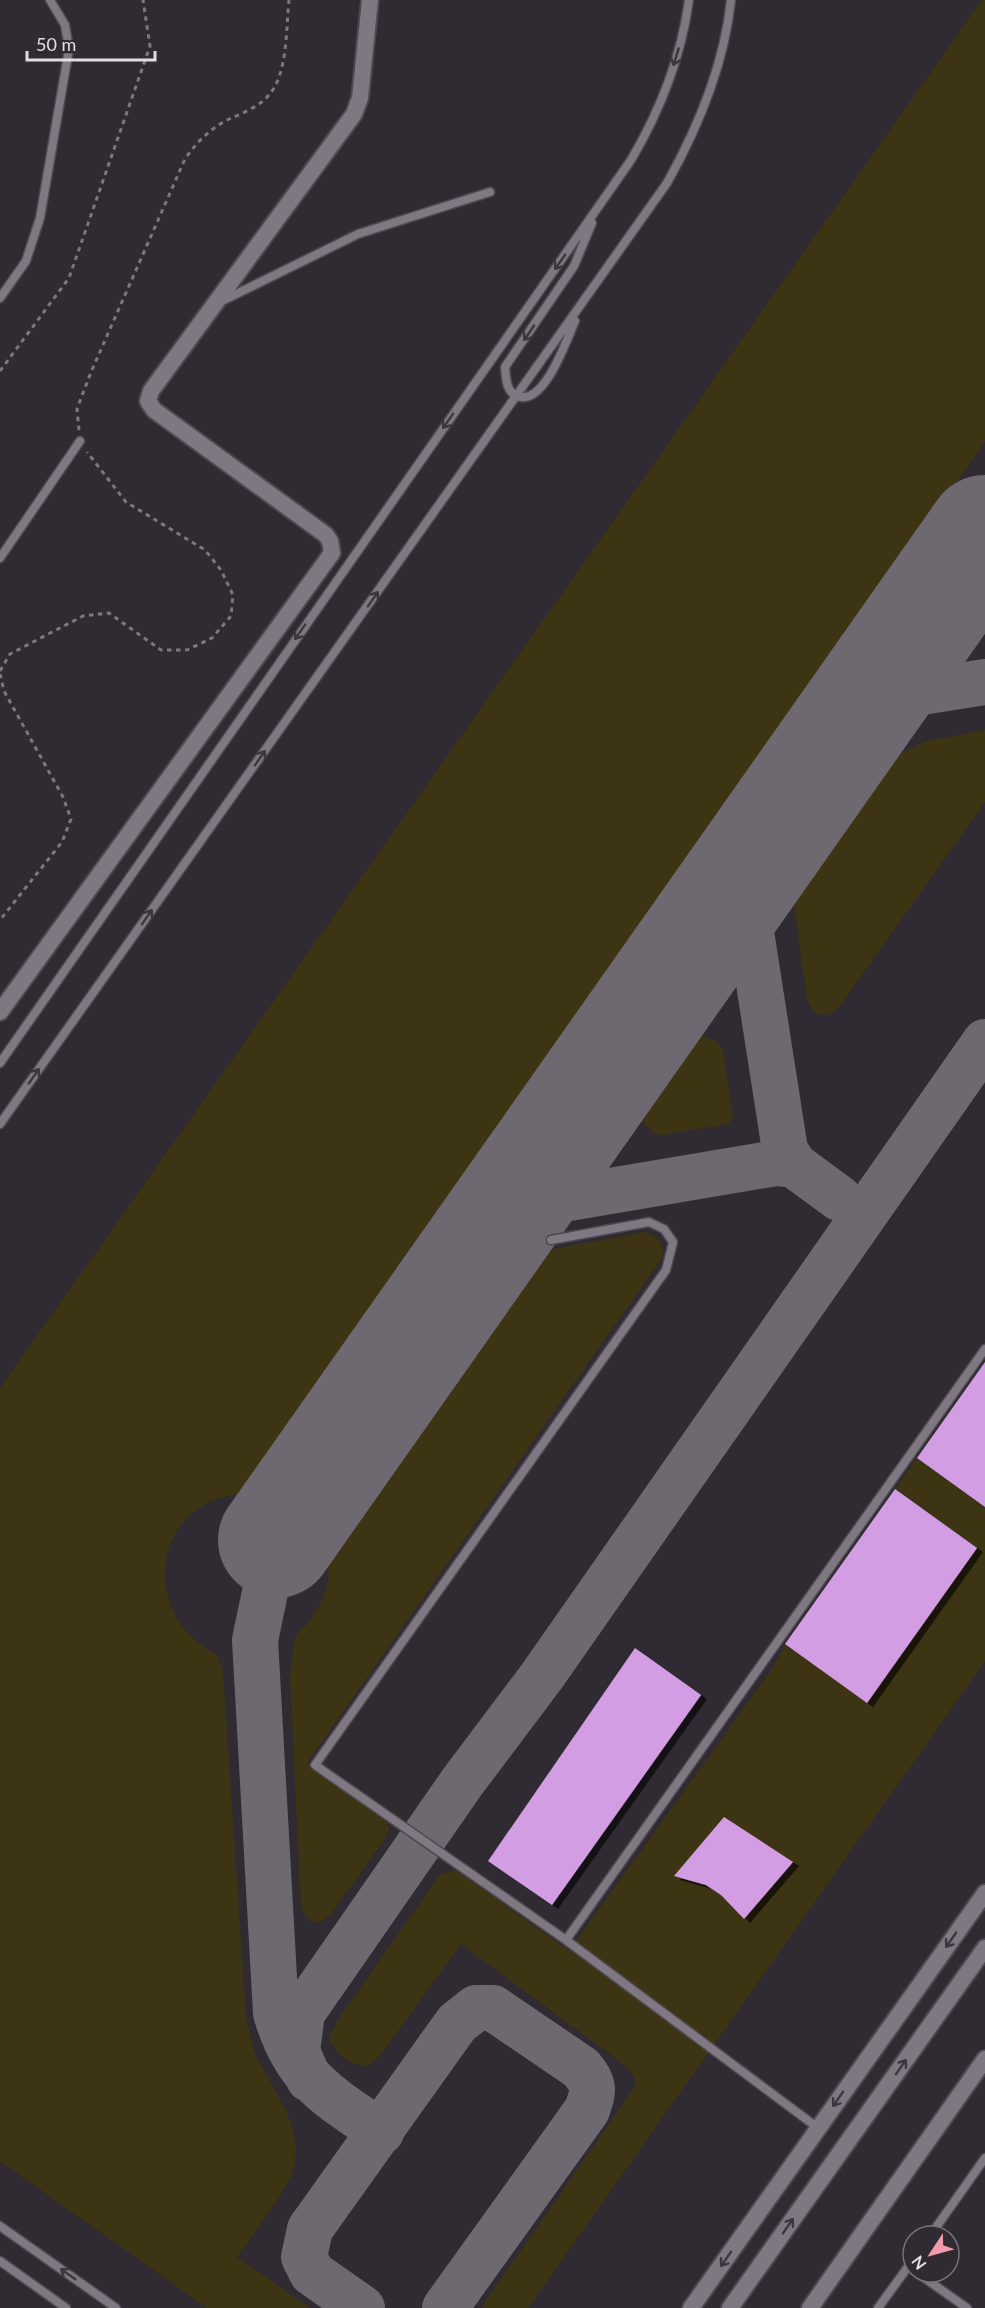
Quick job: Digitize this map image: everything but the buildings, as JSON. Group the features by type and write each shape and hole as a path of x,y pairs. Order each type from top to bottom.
{"street":[{"path":"0,1012 332,554 332,547 326,536 150,406 148,401 151,391 357,109 370,0"},
{"path":"691,2308 985,1893"},
{"path":"730,2308 985,1948"},
{"path":"810,2308 985,2059"}],"lane":[{"path":"0,298 26,261 40,218 69,49 65,25 50,0"},
{"path":"0,1062 598,209 653,122 680,46 689,0"},
{"path":"0,1124 667,183 691,140 720,56 731,0"},
{"path":"214,305 358,234 490,192"},
{"path":"582,304 555,367 536,393 524,398 517,396 507,387 505,367 574,266 598,209"},
{"path":"0,558 80,441"},
{"path":"551,1240 649,1222 664,1229 673,1242 666,1270 315,1766 566,1940 819,2128"},
{"path":"566,1940 985,1349"},
{"path":"938,2224 985,2158"},
{"path":"0,2226 116,2308"},
{"path":"0,2261 66,2308"},
{"path":"878,2308 901,2280"},
{"path":"935,2284 967,2308"}],"path":[{"path":"0,371 69,278 150,46 143,0"},
{"path":"0,674 4,691 63,797 71,819 62,842 0,920"}],"sand":[{"path":"982,0 985,0 985,442 240,1494 210,1502 187,1518 173,1539 166,1563 166,1589 175,1614 192,1637 217,1655 223,1672 246,2017 257,2057 291,2123 296,2151 294,2167 285,2187 237,2257 310,2308 207,2308 0,2161 0,1388"},
{"path":"985,730 985,802 837,1010 824,1015 814,1012 807,1000 793,899 894,757 926,741"},
{"path":"697,1034 718,1042 723,1051 733,1117 729,1124 662,1135 652,1132 638,1117"},
{"path":"643,1232 658,1239 664,1255 307,1763 387,1822 389,1829 385,1839 330,1915 320,1923 310,1921 301,1908 290,1676 295,1636 309,1622 322,1600 329,1577 327,1556 544,1251"},
{"path":"917,1458 985,1507 985,1661 528,2308 481,2308 636,2085 634,2075 618,2060 461,1944 380,2056 368,2066 350,2061 333,2045 329,2039 337,2021 440,1874 456,1870 569,1951 774,1666 785,1644 867,1702 977,1548 895,1489"}],"taxiway":[{"path":"840,738 869,711 896,696 985,682"},
{"path":"499,1219 531,1206 563,1199 776,1163 794,1165 785,1150 751,932 747,899 751,864"},
{"path":"309,2079 297,2051 302,2013 463,1781 542,1676 985,1042"},
{"path":"794,1165 839,1198"},
{"path":"276,1540 255,1640 276,2013 284,2036 303,2070 344,2107 381,2132"},
{"path":"362,2308 312,2273 304,2257 310,2229 457,2023 476,2008 493,2008 581,2068 589,2078 592,2092 587,2110 445,2308"}],"runway":[{"path":"276,1540 985,533"}]}
